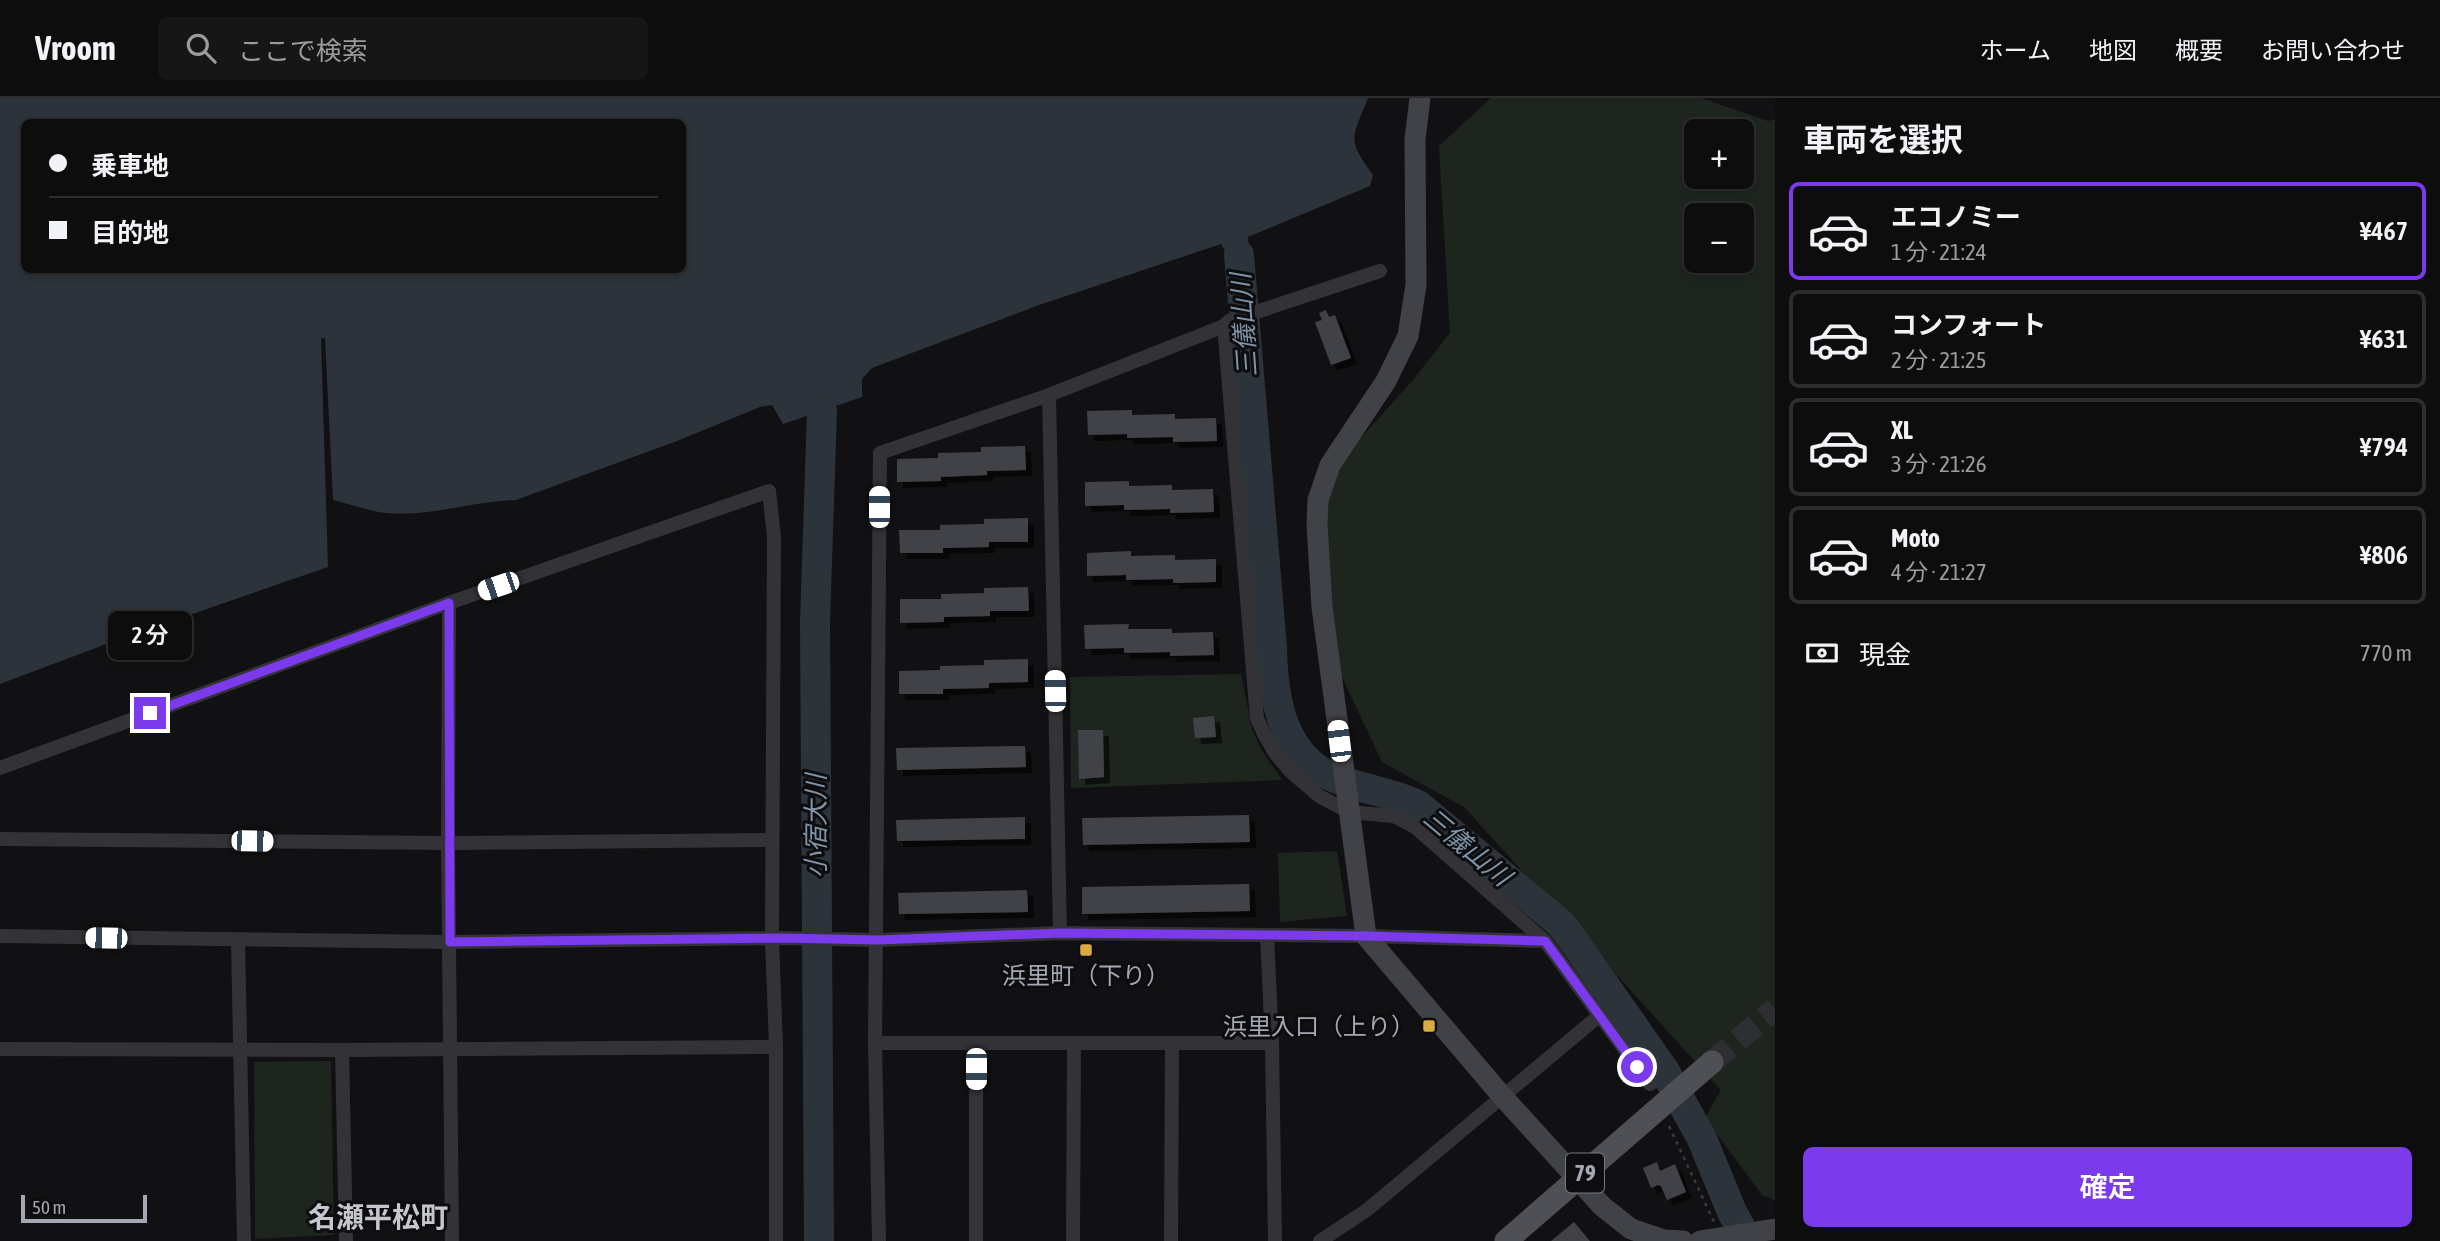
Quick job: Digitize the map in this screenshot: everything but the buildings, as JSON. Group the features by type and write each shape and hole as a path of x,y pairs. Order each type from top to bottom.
{"main road":[{"name":"79","path":"1506,1241 1712,1062"}],"street":[{"path":"1420,98 1415,139 1416,285 1408,336 1386,381 1330,466 1318,500 1322,607 1366,936 1502,1097 1602,1206 1631,1229 1664,1240 1683,1241"},
{"path":"879,1241 872,939 880,453 1048,395 1226,323 1380,271"},
{"path":"1226,323 1257,718 1264,734 1291,772 1319,796 1349,808 1394,816 1415,827 1545,941 1650,1084"},
{"path":"1048,395 1060,933"},
{"path":"0,768 449,603 769,491 774,537 772,840 777,938 776,1241"},
{"path":"449,603 448,843 452,1241"},
{"path":"0,839 448,843 772,840"},
{"path":"0,936 450,942 872,939 1060,933 1545,941"},
{"path":"1267,935 1272,1043 1275,1241"},
{"path":"238,940 244,1241"},
{"path":"1320,1241 1367,1210 1600,1015"},
{"path":"875,1043 1272,1043"},
{"path":"976,1044 976,1241"},
{"path":"1073,1241 1074,1044"},
{"path":"1171,1241 1172,1045"},
{"path":"0,1049 776,1047"},
{"path":"342,1050 346,1241"},
{"path":"1716,1238 1771,1229"}],"path":[{"path":"1662,1106 1716,1238"}],"shaded area":[{"path":"0,98 1368,98 1354,138 1359,153 1373,175 1370,186 1248,237 1249,251 1229,257 1221,244 1039,305 872,368 862,379 862,397 783,424 772,405 760,407 677,441 516,500 402,514 379,512 333,500 325,338 321,338 328,567 117,640 0,684"},
{"path":"1491,98 1701,98 1768,121 1775,119 1775,1200 1762,1195 1705,1118 1721,1090 1464,807 1382,762 1327,645 1325,478 1413,380 1450,333 1439,146"},
{"path":"1241,674 1252,729 1262,751 1282,780 1071,788 1070,677"},
{"path":"1337,851 1347,916 1280,922 1278,853"},
{"path":"331,1061 334,1235 255,1239 254,1062"}],"waterway":[{"name":"三儀山川","path":"1239,255 1274,683 1282,719 1289,735 1298,751 1326,774 1418,805 1561,924 1664,1070 1702,1139 1732,1212 1748,1241"},
{"name":"小宿大川","path":"819,1241 815,622 822,411"}],"tunnel":[{"path":"1712,1062 1775,1009"}],"place":[{"name":"浜里町（下り）","path":"1086,950"},
{"name":"浜里入口（上り）","path":"1429,1026"}],"district":[{"name":"名瀬平松町","path":"378,1217"}],"route":[{"path":"150,713 449,603 450,942 782,938 878,940 1060,933 1545,941 1637,1067"}]}
